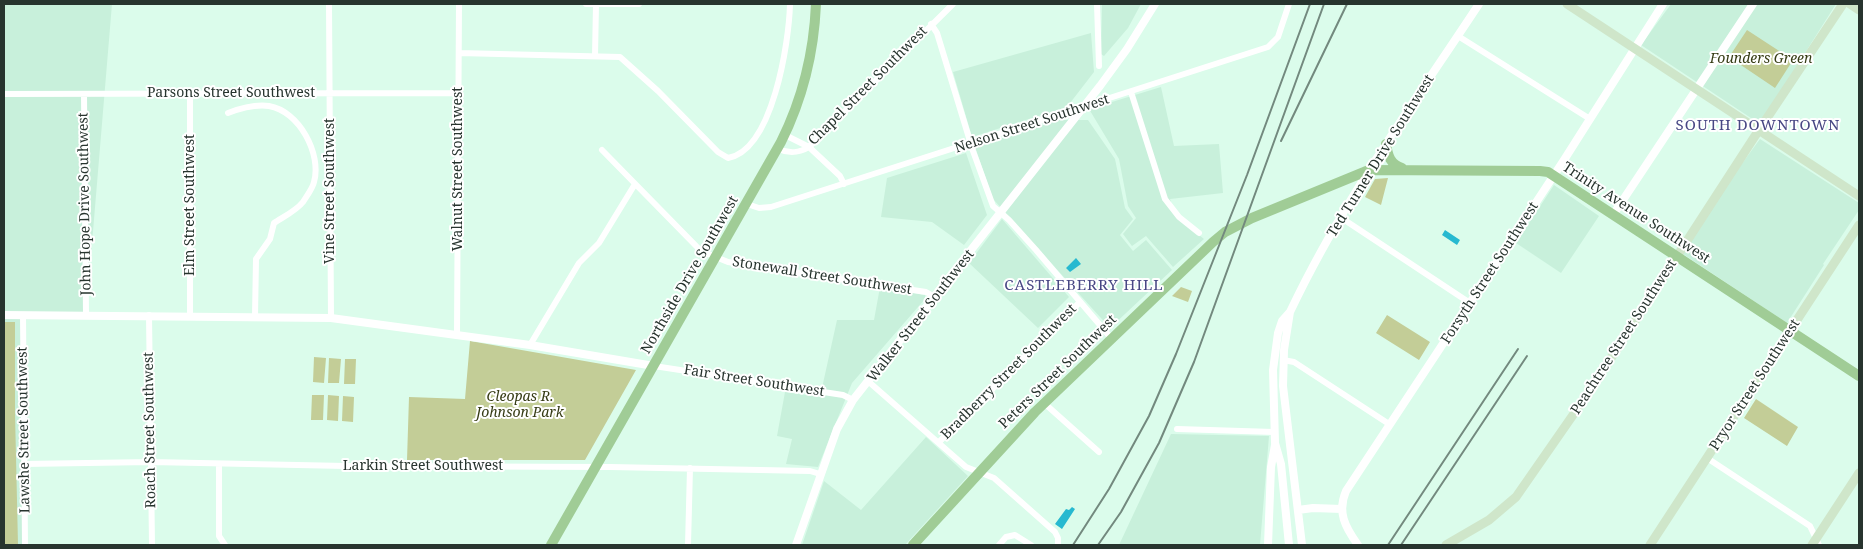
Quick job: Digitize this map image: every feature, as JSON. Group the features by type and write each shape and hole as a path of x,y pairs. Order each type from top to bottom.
{"main road":[{"name":"Northside Drive Southwest","path":"551,545 785,135 797,106 809,62 816,4"},
{"path":"1567,4 1859,196"},
{"name":"Peachtree Street Southwest","path":"1446,545 1489,520 1516,497 1589,392 1759,130 1851,6"},
{"path":"1386,144 1388,156 1392,163 1408,170"},
{"name":"Trinity Avenue Southwest","path":"1369,170 1540,171 1554,176 1859,376"},
{"name":"Peters Street Southwest","path":"913,545 1044,403 1193,260 1225,232 1237,225 1369,170"},
{"name":"Pryor Street Southwest","path":"1650,545 1859,225"},
{"path":"1816,543 1859,473"}],"street":[{"name":"Vine Street Southwest","path":"329,4 331,318"},
{"name":"Walnut Street Southwest","path":"457,334 459,4"},
{"path":"586,4 639,4"},
{"path":"595,56 596,4"},
{"path":"459,53 620,57 626,60 718,152 728,158 736,156 750,145 764,121 776,94 783,67 790,4"},
{"name":"Chapel Street Southwest","path":"778,149 785,152 799,152 810,147 931,24 944,7 952,4"},
{"path":"1097,4 1099,66"},
{"name":"Walker Street Southwest","path":"796,545 837,429 853,400 1083,107 1127,49 1155,4"},
{"name":"Nelson Street Southwest","path":"747,204 758,208 771,207 1268,47 1278,37 1289,4"},
{"name":"Ted Turner Drive Southwest","path":"1289,545 1281,464 1274,432 1274,359 1282,321 1290,312 1340,217 1369,170 1479,4"},
{"name":"Forsyth Street Southwest","path":"1342,509 1346,491 1554,176 1663,4"},
{"path":"1613,215 1753,4"},
{"path":"931,24 937,34 971,144 993,206 1009,220 1111,338"},
{"path":"1458,36 1590,119"},
{"path":"1131,92 1165,199 1179,217 1200,233"},
{"name":"Parsons Street Southwest","path":"4,94 459,93"},
{"name":"John Hope Drive Southwest","path":"84,94 86,315"},
{"name":"Elm Street Southwest","path":"190,94 190,316"},
{"path":"228,113 245,106 270,106 291,115 305,133 315,158 314,182 302,204 274,223 270,239 256,259 255,316"},
{"path":"785,135 810,147 840,176 844,184"},
{"name":"Stonewall Street Southwest","path":"602,150 701,251 728,262 926,292 935,297"},
{"path":"530,345 575,269 600,243 635,184"},
{"path":"1340,217 1470,303"},
{"name":"Bradberry Street Southwest","path":"939,442 1080,302"},
{"name":"Ted Turner Drive Southwest","path":"1290,312 1283,360 1284,401 1302,545"},
{"path":"4,315 331,318 457,334 654,366"},
{"name":"Lawshe Street Southwest","path":"23,315 25,545"},
{"name":"Roach Street Southwest","path":"149,316 152,545"},
{"path":"1274,359 1290,360 1389,424"},
{"name":"Fair Street Southwest","path":"654,366 843,395 853,400"},
{"path":"869,382 966,466 994,478 1055,532 1058,538 1058,545"},
{"path":"1044,403 1099,452"},
{"path":"1177,428 1274,432"},
{"name":"Ted Turner Drive Southwest","path":"1268,545 1271,467 1275,443"},
{"path":"1707,458 1810,526 1816,543"},
{"name":"Larkin Street Southwest","path":"24,464 151,462 690,468 810,471 820,474"},
{"path":"219,464 219,536 225,545"},
{"path":"688,545 690,468"},
{"path":"1298,510 1313,508 1342,509 1343,520 1352,545"},
{"path":"1349,533 1358,545"},
{"path":"999,545 1006,537 1017,535 1031,545"}],"shaded area":[{"path":"4,4 112,4 86,315 25,316 25,545 4,545"},
{"path":"1102,4 1141,4 1128,28 1104,56 1101,54"},
{"path":"1671,4 1836,4 1760,124 1641,45"},
{"path":"1091,33 1094,72 1067,107 972,137 953,72"},
{"path":"1161,87 1174,146 1219,144 1223,193 1170,199 1176,217 1204,239 1173,267 1146,236 1132,246 1123,234 1136,218 1128,206 1119,159 1089,109"},
{"path":"1058,120 1088,120 1115,159 1125,208 1133,219 1120,235 1133,251 1146,240 1172,270 1110,328 993,199 975,147"},
{"path":"1760,139 1859,203 1859,210 1787,323 1683,254 1738,169"},
{"path":"966,153 987,215 964,245 932,222 881,217 887,178"},
{"path":"1554,185 1599,216 1561,273 1516,243"},
{"path":"1002,219 1069,297 1038,328 969,263"},
{"path":"880,287 925,295 925,299 852,383 818,467 786,464 792,439 777,436 785,392 820,397 837,320 874,320"},
{"path":"1171,434 1269,436 1260,545 1119,545"},
{"path":"926,437 968,476 905,545 802,545 824,481 861,510"}],"green space":[{"name":"Founders Green","path":"1747,30 1793,60 1775,88 1729,57"},
{"path":"1388,178 1381,205 1365,197 1375,179"},
{"path":"1181,287 1192,291 1188,302 1172,296"},
{"path":"1387,315 1430,342 1419,360 1376,333"},
{"path":"4,322 15,322 18,545 4,545"},
{"name":"Cleopas R. Johnson Park","path":"470,341 636,370 585,460 407,460 409,397 465,399"},
{"path":"314,357 326,358 324,383 313,382"},
{"path":"329,358 341,359 339,383 328,383"},
{"path":"345,359 356,359 355,384 344,384"},
{"path":"312,395 324,395 323,420 311,420"},
{"path":"328,395 339,396 338,421 327,420"},
{"path":"343,396 354,397 353,422 342,421"},
{"path":"1756,399 1798,427 1787,446 1744,418"}],"water":[{"path":"1445,230 1460,240 1457,245 1442,235"},
{"path":"1076,258 1081,264 1070,272 1066,268"},
{"path":"1072,507 1075,509 1062,529 1055,524 1066,509 1069,510"}],"railway":[{"path":"1073,545 1109,489 1149,416 1176,354 1247,175 1310,4"},
{"path":"1098,545 1121,512 1159,443 1194,362 1324,4"},
{"path":"1281,141 1347,4"},
{"path":"1388,545 1518,349"},
{"path":"1401,545 1527,356"}],"district":[{"name":"SOUTH DOWNTOWN","path":"1758,126"},
{"name":"CASTLEBERRY HILL","path":"1084,286"}]}
